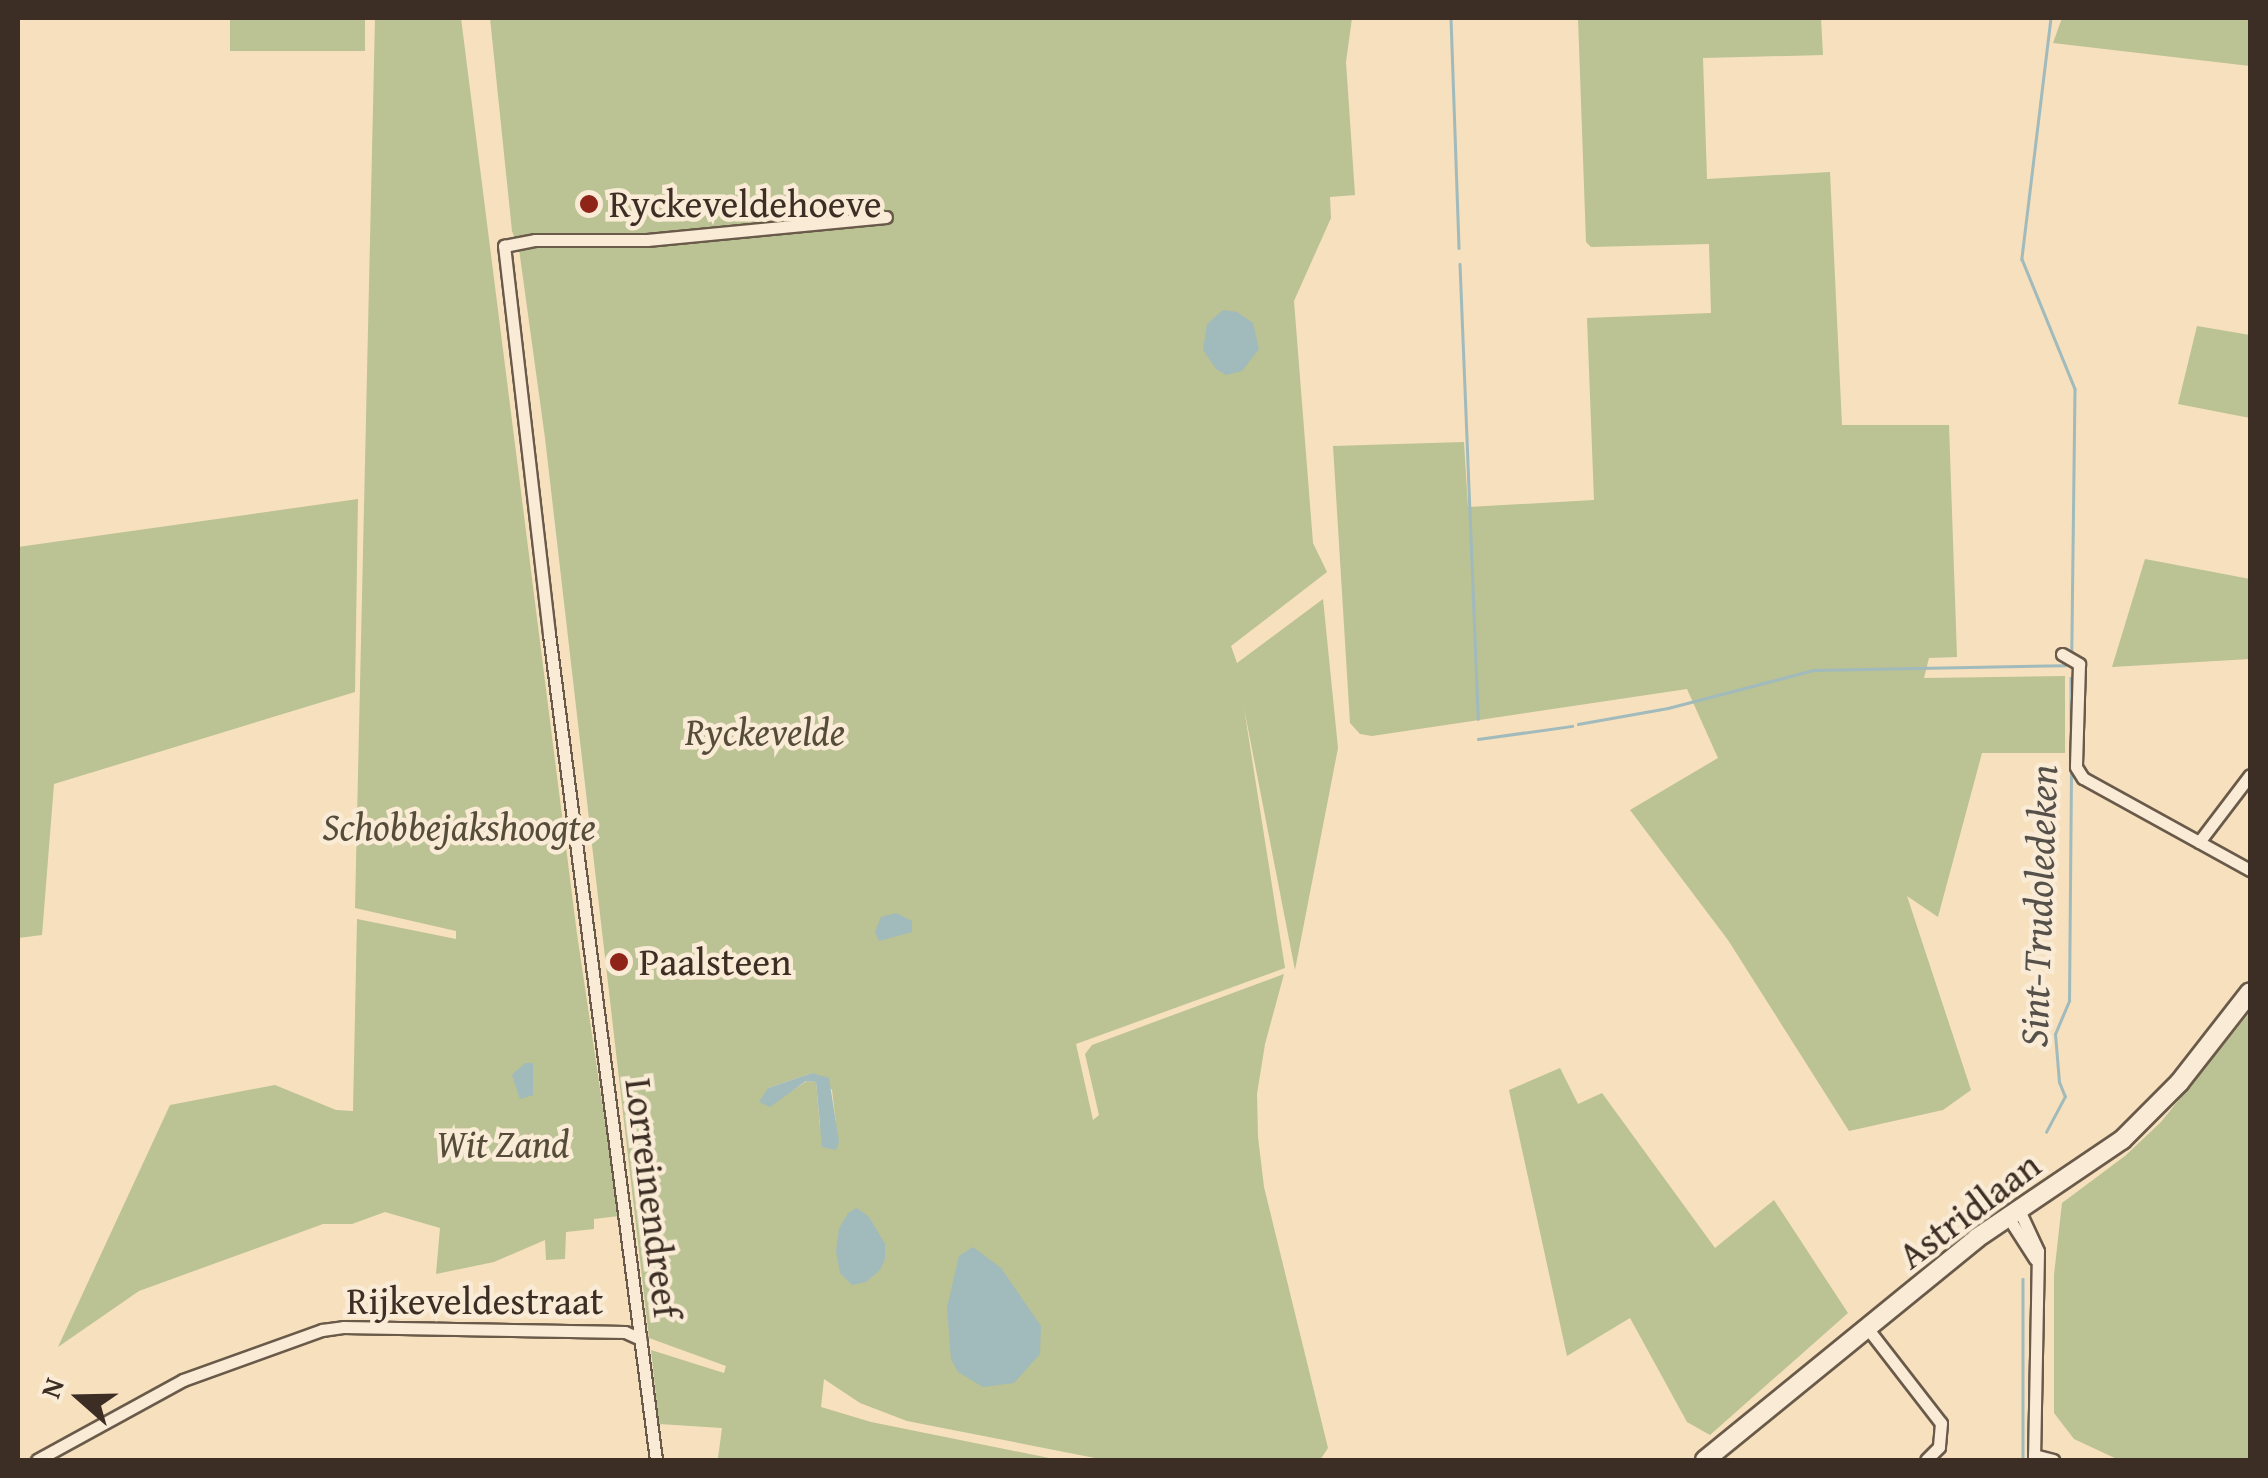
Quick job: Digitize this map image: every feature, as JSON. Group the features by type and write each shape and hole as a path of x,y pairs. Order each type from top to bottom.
{"main road":[{"name":"Astridlaan","path":"1705,1460 2013,1213 2102,1155 2145,1119 2250,992"}],"street":[{"name":"Lorreinendreef","path":"656,1460 548,634 504,246 535,240 647,240 886,217"},
{"path":"2062,654 2079,664 2076,767 2083,778 2250,870"},
{"path":"2199,842 2250,775"},
{"path":"2013,1213 2036,1264 2034,1458 2053,1460"},
{"name":"Rijkeveldestraat","path":"37,1460 183,1380 322,1330 343,1327 625,1332 641,1339"},
{"path":"1868,1329 1937,1414 1943,1436 1926,1460"}],"green space":[{"path":"230,18 365,18 365,51 230,51"},
{"name":"Wit Zand","path":"375,18 461,18 577,934 619,1216 594,1219 594,1229 566,1232 565,1259 546,1260 545,1240 494,1262 436,1274 440,1228 385,1212 352,1224 323,1224 139,1291 58,1347 170,1105 275,1085 336,1110 353,1111 357,919 456,939 456,931 355,908"},
{"name":"Ryckevelde","path":"490,18 1352,18 1346,62 1355,195 1330,197 1331,218 1294,301 1313,543 1327,572 1231,646 1237,663 1323,599 1338,748 1295,970 1244,708 1285,968 1076,1044 1093,1120 1099,1115 1085,1054 1092,1045 1284,974 1265,1044 1257,1094 1258,1137 1264,1187 1328,1448 1320,1460 1105,1460 907,1421 860,1403 824,1379 821,1407 871,1422 1059,1460 703,1460 718,1458 722,1428 659,1424 651,1350 724,1373 726,1366 649,1338 545,438 519,249 512,231","holes":["812,1073 832,1090 836,1124 820,1127 816,1082 807,1081 784,1096 768,1088"]},
{"path":"1578,18 1821,18 1823,55 1703,58 1707,179 1830,172 1842,425 1949,425 1957,657 1929,658 1924,678 2065,676 2065,753 1982,753 1938,917 1907,896 1971,1090 1943,1110 1849,1131 1728,940 1630,810 1718,758 1687,689 1372,736 1360,734 1350,723 1333,446 1464,442 1468,507 1594,500 1587,318 1711,313 1709,244 1591,247 1586,242"},
{"path":"2062,18 2250,18 2250,66 2053,43"},
{"path":"2197,326 2250,335 2250,418 2178,404"},
{"path":"358,499 355,692 54,784 42,935 18,938 18,547"},
{"path":"2145,559 2250,579 2250,659 2112,667"},
{"path":"2250,1012 2250,1460 2119,1460 2074,1439 2054,1413 2054,1275 2062,1203 2125,1156 2161,1122"},
{"path":"1560,1068 1578,1104 1602,1093 1715,1248 1774,1200 1848,1313 1710,1435 1687,1422 1630,1318 1567,1356 1509,1090"}],"water":[{"path":"1223,310 1237,312 1253,323 1259,349 1242,371 1226,375 1216,369 1203,350 1207,324"},
{"path":"896,913 912,921 912,932 879,941 875,932 881,917"},
{"path":"525,1063 533,1063 533,1095 520,1099 512,1075"},
{"path":"812,1073 829,1078 839,1142 836,1150 822,1147 816,1082 806,1081 770,1107 759,1102 768,1088"},
{"path":"857,1208 869,1217 885,1244 885,1259 880,1270 866,1282 852,1285 840,1273 836,1251 839,1229 848,1213"},
{"path":"973,1247 1001,1268 1041,1326 1040,1354 1014,1383 983,1387 958,1372 951,1359 947,1308 959,1256"}],"waterway":[{"path":"1451,18 1459,248"},
{"name":"Sint-Trudoledeken","path":"2051,18 2022,259 2075,389 2072,653"},
{"path":"1460,264 1478,719"},
{"path":"1578,724 1668,708 1814,670 2065,665"},
{"name":"Sint-Trudoledeken","path":"2071,678 2071,756"},
{"path":"1478,739 1572,726"},
{"name":"Sint-Trudoledeken","path":"2046,1132 2065,1097 2059,1082 2055,1034 2069,1001 2071,769"},
{"name":"Sint-Trudoledeken","path":"2021,1181 2021,1187"},
{"name":"Sint-Trudoledeken","path":"2023,1279 2023,1460"}],"place":[{"name":"Ryckeveldehoeve","path":"589,204"},
{"name":"Paalsteen","path":"619,962"}],"park label":[{"name":"Schobbejakshoogte","path":"459,827"}]}
